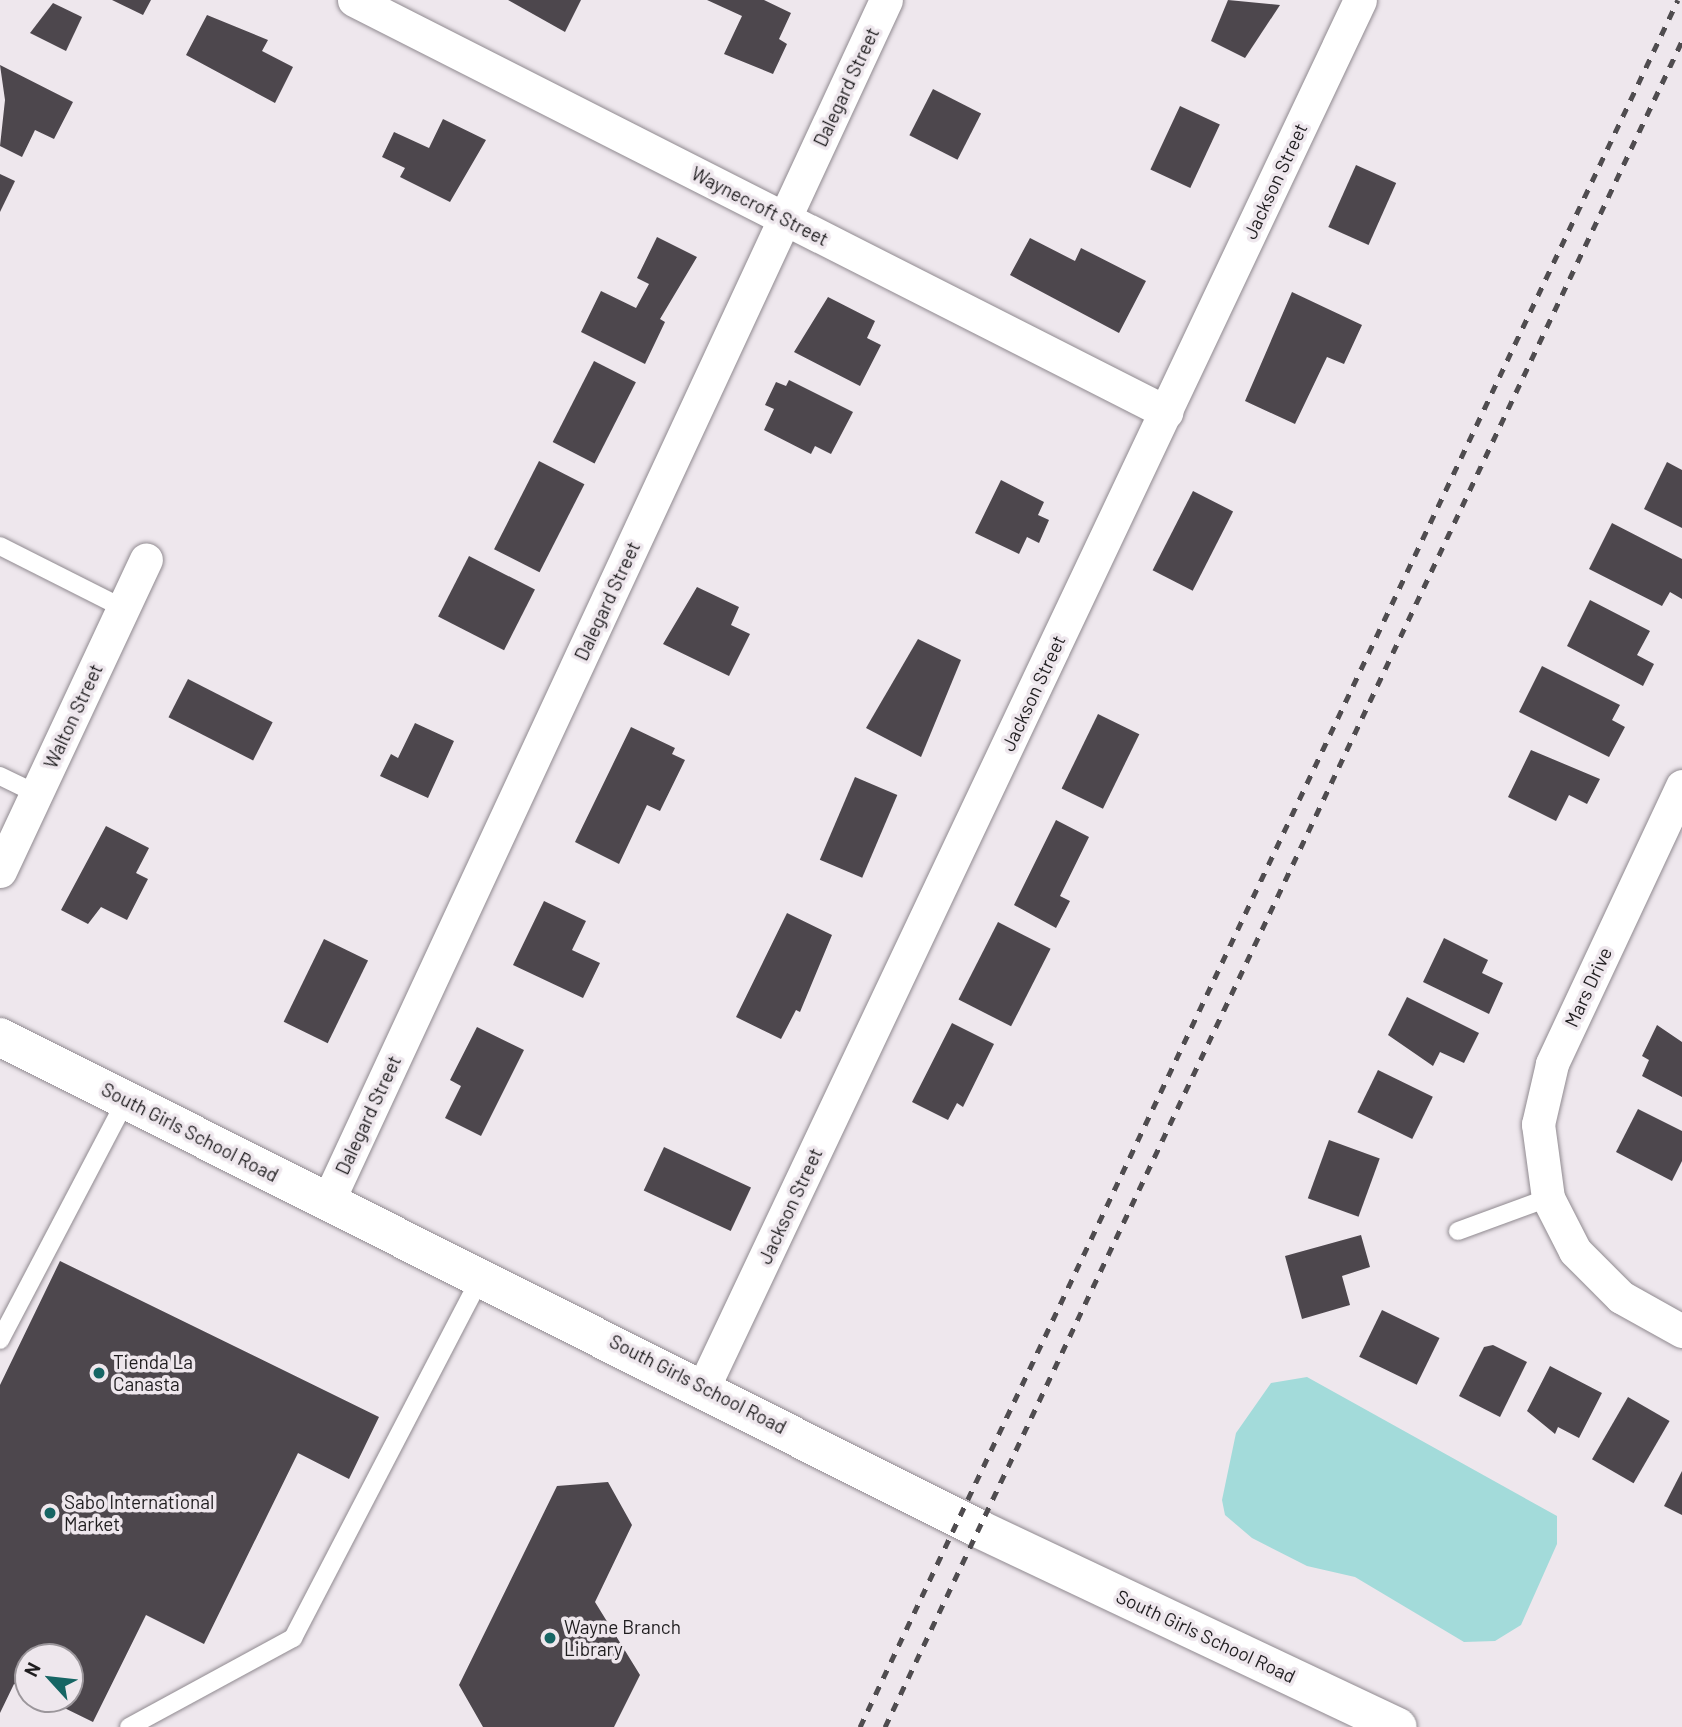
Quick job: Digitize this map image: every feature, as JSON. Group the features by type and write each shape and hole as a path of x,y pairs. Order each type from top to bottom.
{"main road":[{"name":"South Girls School Road","path":"0,1037 704,1386 979,1529 1398,1727"}],"street":[{"name":"Waynecroft Street","path":"354,0 401,11 785,219 1166,412"},
{"name":"Dalegard Street","path":"328,1201 887,0"},
{"name":"Jackson Street","path":"704,1386 1360,0"},
{"name":"Walton Street","path":"0,871 146,560"},
{"name":"Mars Drive","path":"1682,786 1547,1080 1538,1124 1548,1198 1575,1251 1596,1276 1682,1331"}],"lane":[{"path":"0,546 123,608"},
{"path":"0,776 37,794"},
{"path":"0,1340 126,1100"},
{"path":"1458,1231 1548,1198"},
{"path":"129,1727 293,1638 481,1277"}],"water":[{"path":"1307,1377 1557,1516 1557,1544 1521,1625 1495,1641 1464,1642 1355,1577 1307,1566 1252,1538 1225,1515 1222,1500 1236,1433 1271,1383"}],"building":[{"path":"112,0 151,0 143,15"},
{"path":"508,0 581,0 565,32"},
{"path":"707,0 764,0 791,13 779,39 787,44 773,74 724,54 742,16"},
{"path":"1228,0 1280,5 1245,58 1211,41"},
{"path":"53,3 82,17 66,51 30,33"},
{"path":"207,15 268,40 262,51 293,67 275,103 186,55"},
{"path":"0,65 73,102 54,139 35,130 22,157 0,146 5,100"},
{"path":"933,89 981,114 958,160 909,135"},
{"path":"1180,106 1220,125 1190,188 1150,169"},
{"path":"443,119 486,140 450,202 400,177 405,168 382,157 394,132 429,148"},
{"path":"1356,165 1396,183 1369,245 1328,227"},
{"path":"0,174 15,181 0,212"},
{"path":"657,237 697,257 660,319 665,322 645,364 581,332 601,291 636,308 649,284 637,278"},
{"path":"1030,238 1075,261 1081,248 1146,281 1119,333 1010,275"},
{"path":"1292,292 1362,325 1344,364 1327,357 1295,424 1245,401"},
{"path":"828,297 875,321 867,338 881,345 860,386 794,352"},
{"path":"594,361 636,382 595,463 553,442"},
{"path":"789,380 853,412 831,454 815,446 811,454 764,430 774,409 765,405 776,382 786,386"},
{"path":"539,461 584,484 539,572 494,549"},
{"path":"1667,462 1682,470 1682,528 1644,509"},
{"path":"1001,480 1044,502 1038,515 1049,520 1039,543 1027,537 1019,554 975,533"},
{"path":"1193,491 1233,511 1193,591 1153,570"},
{"path":"1612,523 1682,559 1682,599 1670,592 1662,606 1589,569"},
{"path":"469,556 535,590 504,650 438,617"},
{"path":"697,587 739,607 731,625 750,634 729,676 663,644"},
{"path":"1590,600 1650,631 1637,655 1654,664 1643,686 1567,646"},
{"path":"918,639 961,660 921,757 866,728"},
{"path":"1542,666 1620,705 1612,720 1625,727 1609,757 1519,712"},
{"path":"188,679 273,722 253,760 168,717"},
{"path":"1098,714 1139,734 1103,809 1062,789"},
{"path":"415,723 454,741 428,798 380,776 391,754 398,758"},
{"path":"631,727 675,748 672,754 685,760 660,811 647,805 619,864 575,842"},
{"path":"1531,750 1600,779 1587,804 1569,795 1556,821 1508,797"},
{"path":"855,777 897,795 862,878 820,860"},
{"path":"1056,820 1089,837 1060,896 1070,901 1056,928 1014,905"},
{"path":"106,826 149,848 136,873 148,879 127,920 101,907 88,924 61,910"},
{"path":"544,901 586,921 572,950 600,963 583,998 513,965"},
{"path":"787,913 832,935 800,1012 796,1010 781,1039 736,1017"},
{"path":"998,922 1051,949 1011,1026 959,1000"},
{"path":"1444,938 1488,960 1482,973 1503,983 1489,1014 1423,982"},
{"path":"324,939 368,960 328,1043 284,1022"},
{"path":"1407,997 1479,1033 1464,1063 1440,1052 1433,1066 1388,1035"},
{"path":"952,1023 994,1044 963,1107 957,1103 948,1120 912,1102"},
{"path":"1657,1025 1682,1042 1682,1097 1642,1076 1649,1060 1642,1056"},
{"path":"477,1027 524,1050 481,1136 445,1118 461,1086 450,1080"},
{"path":"1378,1070 1433,1097 1412,1139 1357,1112"},
{"path":"1638,1109 1682,1131 1682,1161 1672,1181 1616,1152"},
{"path":"1329,1140 1380,1158 1359,1217 1308,1198"},
{"path":"664,1147 751,1188 731,1231 644,1191"},
{"path":"1361,1235 1370,1267 1342,1276 1350,1305 1302,1319 1285,1256"},
{"path":"60,1261 379,1417 349,1479 298,1453 204,1644 146,1615 93,1722 75,1713 84,1713 84,1643 14,1643 14,1684 0,1713 0,1385"},
{"path":"1382,1310 1440,1338 1417,1385 1359,1357"},
{"path":"1493,1345 1527,1362 1500,1417 1459,1396 1484,1347"},
{"path":"1550,1366 1602,1393 1579,1438 1558,1427 1555,1434 1527,1411"},
{"path":"1628,1397 1670,1421 1634,1483 1592,1459"},
{"path":"1682,1471 1682,1515 1664,1506"},
{"name":"Wayne Branch Library","path":"608,1482 632,1525 595,1602 640,1675 614,1727 483,1727 459,1685 557,1486"}],"railway":[{"path":"860,1727 1678,0"},
{"path":"885,1727 1682,41"}],"place":[{"name":"Tienda La Canasta","path":"99,1373"},
{"name":"Sabo International Market","path":"50,1513"},
{"name":"Wayne Branch Library","path":"550,1638"}]}
